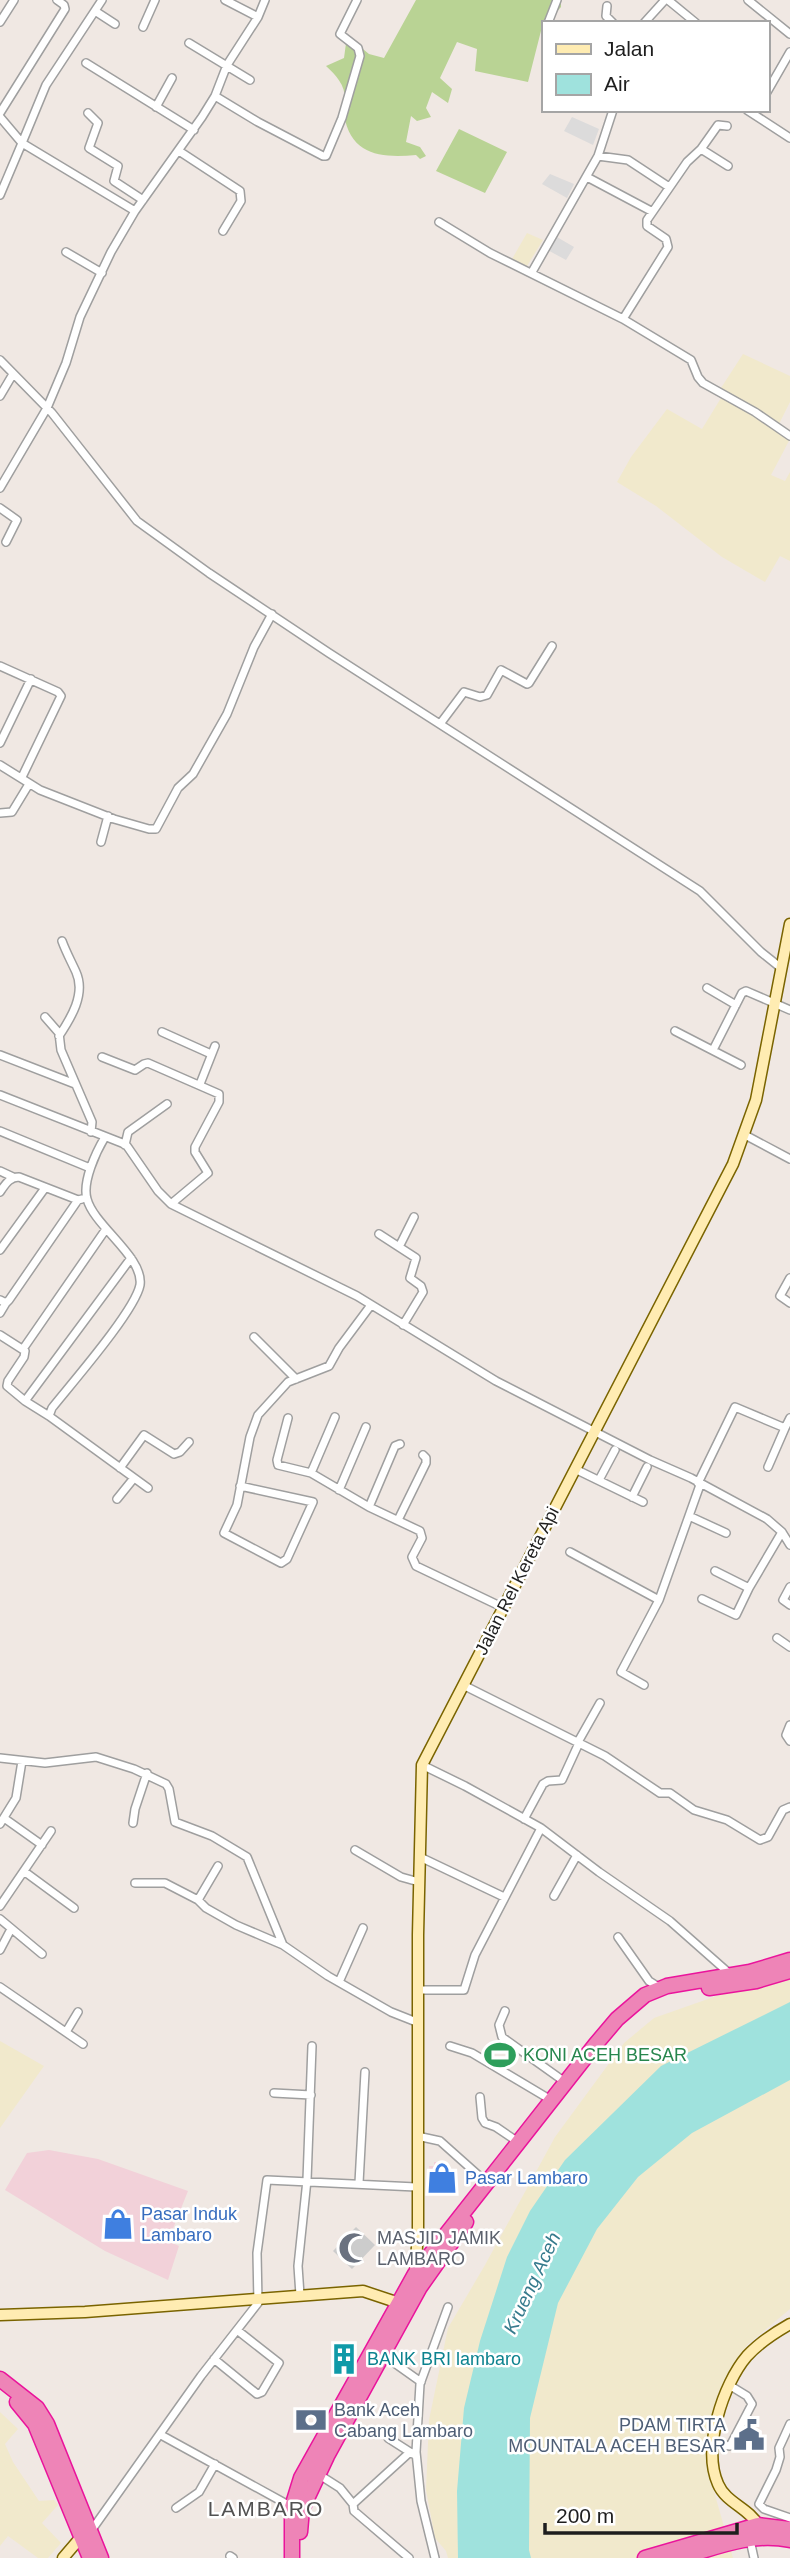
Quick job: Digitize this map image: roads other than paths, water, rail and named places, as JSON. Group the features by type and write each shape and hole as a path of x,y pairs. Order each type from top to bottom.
{"highway":[{"path":"301,2558 300,2517 317,2474 420,2287 552,2101 617,2019 645,1995 660,1988 750,1972 790,1960"},
{"path":"292,2558 292,2507 301,2478 415,2274 486,2182 634,2012 670,1994 756,1981 790,1971"},
{"path":"0,2379 37,2408 47,2424 66,2487"},
{"path":"0,2389 20,2404 35,2424 86,2534 101,2558"},
{"path":"680,2558 741,2537 757,2515 790,2529"},
{"path":"86,2534 90,2558"},
{"path":"645,2558 741,2537 764,2536 790,2540"}],"main road":[{"name":"Jalan Rel Kereta Api","path":"415,2274 418,2233 416,2136 422,1765 726,1177 745,1135 756,1100 790,924"},
{"path":"418,2233 430,2241 440,2241"},
{"path":"0,2315 85,2312 363,2291 398,2303"},
{"path":"757,2515 728,2498 717,2483 714,2444 721,2407 729,2385 753,2350 790,2324"},
{"path":"64,2558 86,2534"}],"street":[{"path":"0,22 14,0"},
{"path":"57,0 65,9 0,117 22,143 135,211"},
{"path":"0,195 46,85 102,0"},
{"path":"143,27 155,0"},
{"path":"225,0 258,17"},
{"path":"0,488 47,408 66,363 80,317 111,252 135,211 194,130 215,96 227,65 258,17 265,0"},
{"path":"215,96 258,122 326,156 342,118 360,56 358,48 340,34 357,0"},
{"path":"549,21 557,0"},
{"path":"646,21 666,0 693,21"},
{"path":"748,0 790,34"},
{"path":"607,6 606,16 611,21"},
{"path":"95,11 115,24"},
{"path":"189,43 250,80"},
{"path":"769,89 790,52"},
{"path":"86,64 194,130"},
{"path":"156,107 172,78"},
{"path":"532,272 598,156 612,112"},
{"path":"89,113 98,123 89,148 118,166 114,181 143,200"},
{"path":"757,113 790,138"},
{"path":"623,319 668,247 666,239 647,226 646,220 687,162 701,149 718,125 727,126"},
{"path":"701,149 728,166"},
{"path":"179,151 240,191 241,201 223,231"},
{"path":"598,156 628,160 669,187"},
{"path":"587,177 651,211"},
{"path":"439,222 490,253 623,319 691,360 703,383 755,412 790,436"},
{"path":"66,252 102,273"},
{"path":"0,360 47,408 137,521 209,573 700,891 761,952 781,968"},
{"path":"0,396 13,374"},
{"path":"0,508 17,520 6,541"},
{"path":"0,765 29,784 115,819 156,829 178,788 193,775 227,714 254,647 272,614"},
{"path":"440,724 464,692 480,697 487,695 501,670 529,683 552,646"},
{"path":"0,666 58,692 61,696 22,777"},
{"path":"0,743 31,679"},
{"path":"0,813 12,812 29,784"},
{"path":"101,842 115,819"},
{"path":"59,1036 73,1016 79,993 78,975 66,955 62,941"},
{"path":"707,988 736,1004"},
{"path":"713,1050 742,993 746,991 790,1010"},
{"path":"45,1017 57,1029 61,1050 92,1122 91,1132"},
{"path":"675,1031 741,1065"},
{"path":"162,1032 213,1050 200,1084"},
{"path":"0,1055 75,1084"},
{"path":"103,1057 135,1070 148,1063 219,1094 220,1097 195,1147 195,1152 208,1173 171,1204"},
{"path":"0,1095 123,1144 171,1204 294,1263 371,1305 496,1381 767,1519 782,1532 790,1545"},
{"path":"123,1144 128,1132 167,1104"},
{"path":"0,1131 90,1168"},
{"path":"745,1135 790,1159"},
{"path":"0,1313 3,1301 82,1199 90,1168 108,1138"},
{"path":"0,1171 82,1199 131,1258 140,1281 137,1292 123,1316 52,1408 49,1416"},
{"path":"0,1192 13,1177"},
{"path":"0,1250 45,1188"},
{"path":"399,1247 414,1217"},
{"path":"106,1229 23,1349 24,1357 7,1383 24,1401 148,1488"},
{"path":"379,1234 415,1257 410,1278 424,1290 404,1325"},
{"path":"24,1401 131,1258"},
{"path":"790,1278 780,1296 790,1303"},
{"path":"240,1486 313,1502 287,1559 281,1563 224,1533 237,1505 240,1486 253,1425 281,1388 329,1366 371,1305"},
{"path":"0,1335 23,1349"},
{"path":"254,1337 296,1379"},
{"path":"644,1685 621,1671 659,1601 699,1484 735,1407 785,1427"},
{"path":"311,1473 335,1417"},
{"path":"288,1418 277,1463 311,1473 422,1534 412,1557 416,1566 504,1608"},
{"path":"768,1467 790,1418"},
{"path":"339,1490 366,1427"},
{"path":"120,1468 145,1435 174,1454 180,1452 189,1442"},
{"path":"369,1507 395,1447 400,1444"},
{"path":"599,1480 615,1450"},
{"path":"398,1520 426,1463 423,1455"},
{"path":"632,1497 647,1467"},
{"path":"575,1469 643,1502"},
{"path":"117,1499 134,1478"},
{"path":"689,1516 726,1533"},
{"path":"702,1599 736,1615 782,1532"},
{"path":"570,1552 659,1601"},
{"path":"715,1572 749,1588"},
{"path":"790,1587 783,1600 790,1605"},
{"path":"777,1638 790,1647"},
{"path":"463,1685 605,1756 660,1793 670,1793 694,1810 727,1820 760,1840 768,1838 783,1810 790,1807"},
{"path":"524,1818 543,1784 562,1780 600,1703"},
{"path":"790,1725 786,1735 790,1741"},
{"path":"0,1758 45,1763 96,1757 161,1780 169,1789 175,1822 229,1845 247,1857 283,1945"},
{"path":"22,1761 16,1798 2,1821 42,1845"},
{"path":"422,1765 541,1828 670,1921 730,1975"},
{"path":"133,1823 147,1773"},
{"path":"419,1990 463,1992 475,1955 541,1828"},
{"path":"0,1906 51,1831"},
{"path":"355,1850 401,1877 419,1882"},
{"path":"554,1896 577,1856"},
{"path":"420,1857 504,1897"},
{"path":"198,1900 218,1866"},
{"path":"25,1872 74,1908"},
{"path":"135,1883 165,1884 198,1900 206,1908 236,1925 283,1945 339,1982 404,2019 419,2024"},
{"path":"0,1919 42,1954"},
{"path":"339,1982 363,1928"},
{"path":"0,1950 11,1929"},
{"path":"618,1937 649,1981 660,1988"},
{"path":"0,1987 83,2045"},
{"path":"505,2011 499,2025 502,2037 566,2083"},
{"path":"66,2032 78,2012"},
{"path":"300,2295 298,2266 307,2180 312,2046"},
{"path":"450,2046 472,2053 552,2101"},
{"path":"359,2183 365,2072"},
{"path":"274,2093 312,2095"},
{"path":"480,2097 485,2123 524,2141"},
{"path":"416,2136 440,2141 486,2182"},
{"path":"86,2534 214,2359 254,2309 259,2298 256,2261 265,2182 271,2179 307,2180 416,2187"},
{"path":"435,2558 412,2453 421,2382 448,2308"},
{"path":"214,2359 257,2394 262,2392 279,2363 237,2330"},
{"path":"383,2354 421,2382"},
{"path":"714,2444 730,2446 752,2404 747,2396 729,2385"},
{"path":"790,2424 781,2440 776,2470 759,2501 757,2515 790,2518"},
{"path":"161,2435 292,2507"},
{"path":"388,2438 412,2453"},
{"path":"353,2504 412,2453"},
{"path":"176,2508 199,2492 215,2464"},
{"path":"317,2474 340,2488 353,2504 355,2511 409,2558"},
{"path":"741,2537 754,2558"}],"water":[{"name":"Krueng Aceh","path":"790,2002 790,2080 692,2133 638,2177 597,2229 558,2303 530,2418 531,2558 458,2558 457,2491 464,2408 480,2341 507,2257 530,2211 565,2160 661,2066"}],"place":[{"name":"KONI ACEH BESAR","path":"500,2055"},
{"name":"Pasar Lambaro","path":"442,2178"},
{"name":"Pasar Induk Lambaro","path":"118,2224"},
{"name":"MASJID JAMIK LAMBARO","path":"354,2248"},
{"name":"BANK BRI lambaro","path":"344,2359"},
{"name":"Bank Aceh Cabang Lambaro","path":"311,2420"},
{"name":"PDAM TIRTA MOUNTALA ACEH BESAR","path":"749,2435"}],"district":[{"name":"LAMBARO","path":"266,2508"}]}
